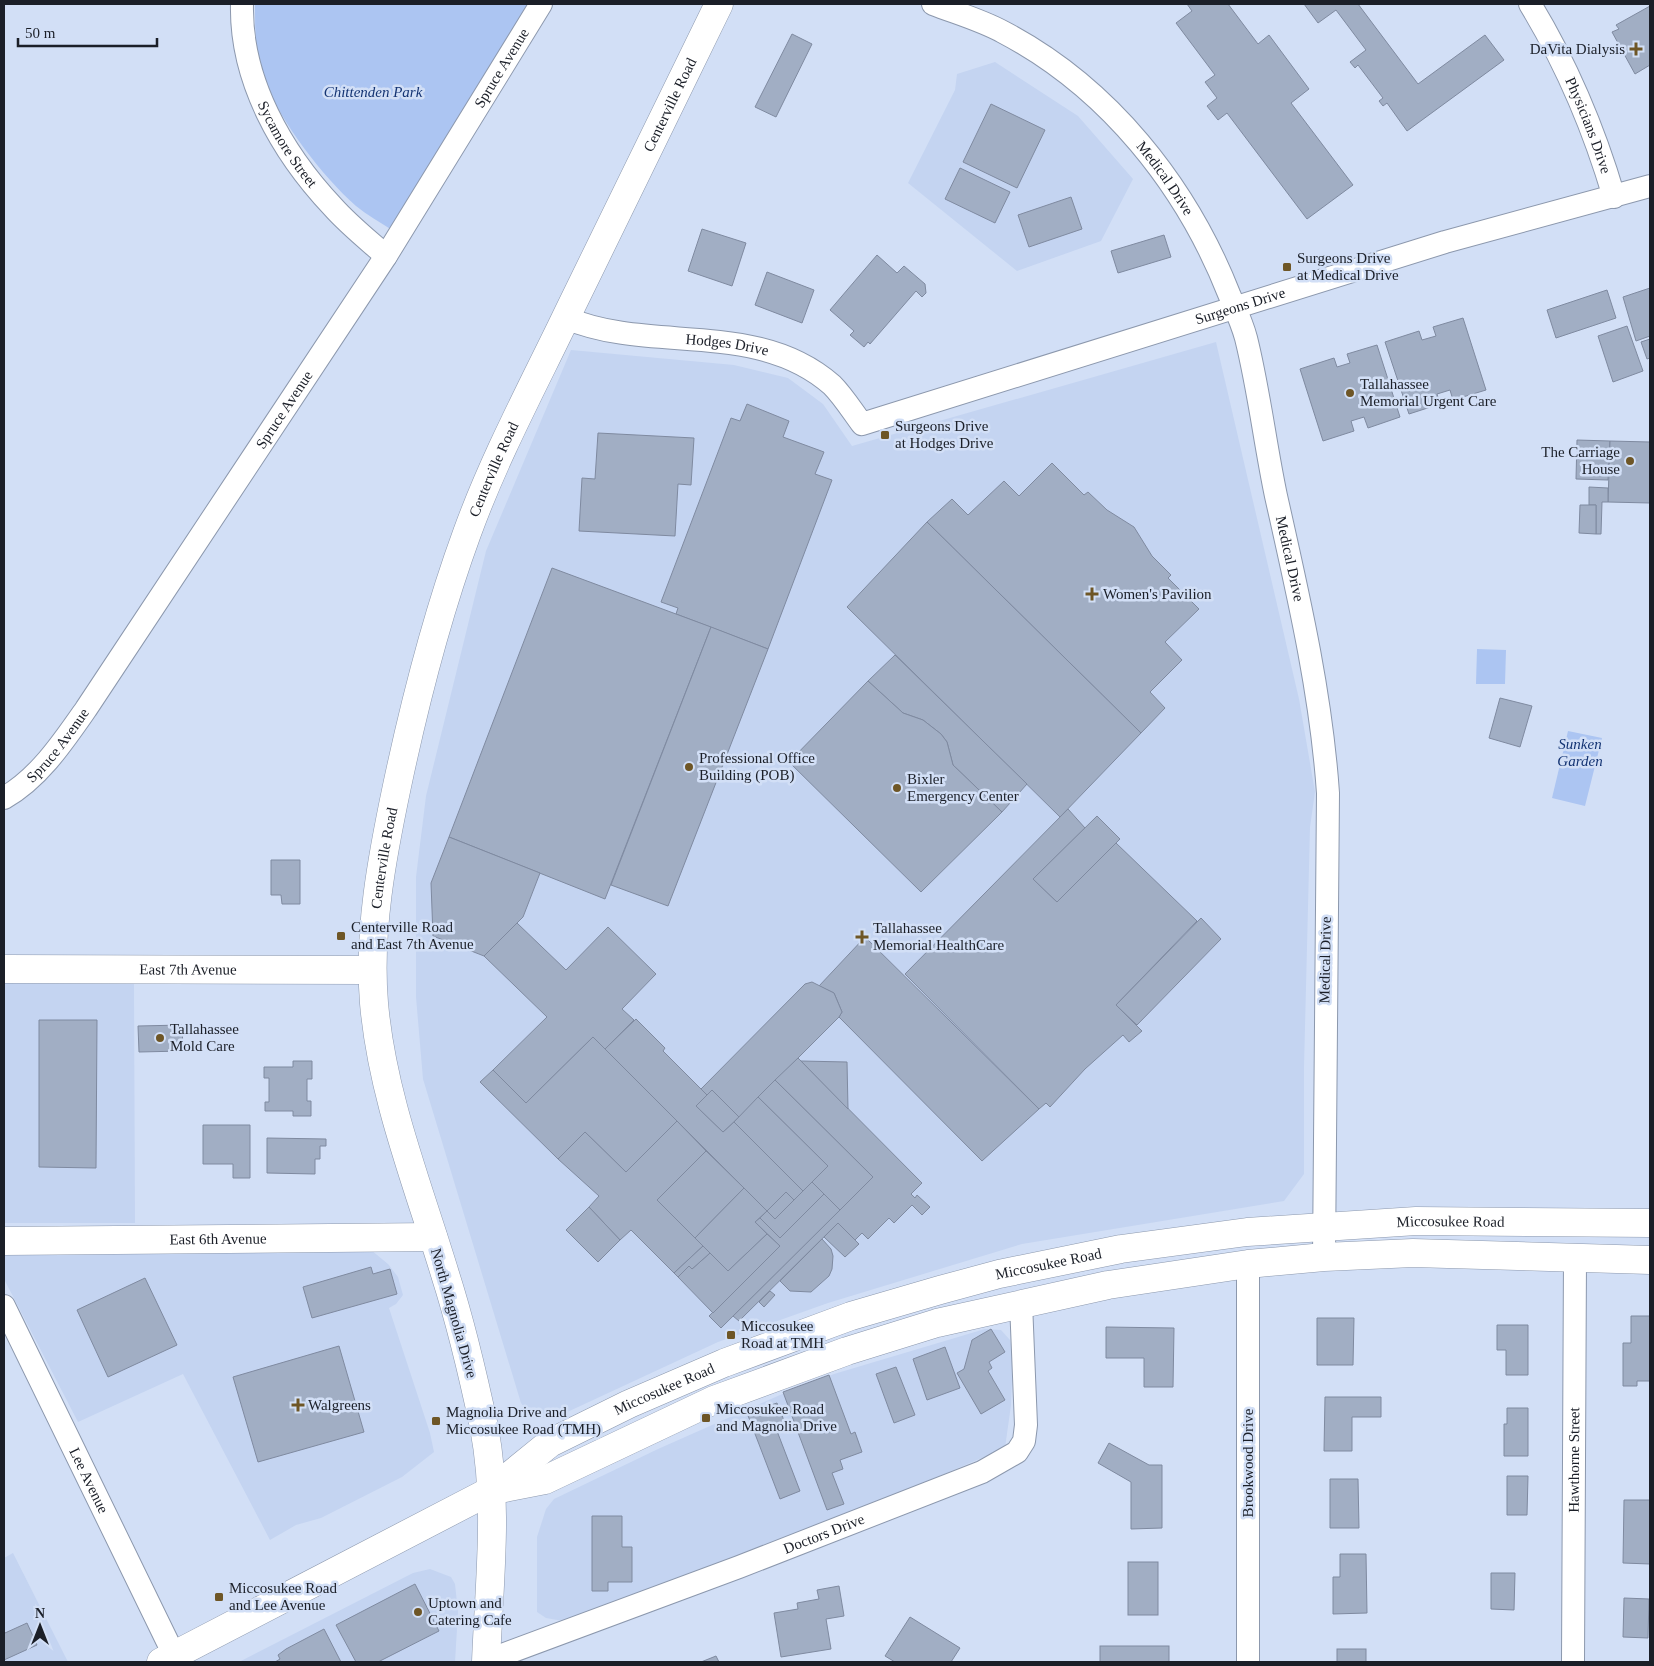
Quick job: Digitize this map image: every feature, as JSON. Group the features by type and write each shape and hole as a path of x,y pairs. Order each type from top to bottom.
{"street":[{"name":"Sycamore Street","path":"242,4 246,49 252,77 289,154 334,208 386,256"},
{"name":"Spruce Avenue","path":"4,798 30,780 55,752 86,709 386,256 541,4"},
{"name":"Centerville Road","path":"372,970 383,857 407,736 446,595 467,532 532,385 719,4"},
{"name":"Medical Drive","path":"933,4 983,22 1010,36 1046,58 1112,112 1155,162 1180,195 1200,230 1246,337 1271,473 1303,618 1318,700 1326,766 1328,793 1324,1257"},
{"name":"Physicians Drive","path":"1530,4 1577,91 1600,150 1614,197"},
{"name":"Surgeons Drive","path":"862,424 1445,242 1650,186"},
{"name":"Hodges Drive","path":"566,318 589,328 731,342 767,350 795,360 814,371 833,387 862,424"},
{"name":"East 7th Avenue","path":"4,969 372,970"},
{"name":"North Magnolia Drive","path":"372,970 375,1015 387,1084 446,1275 484,1431 492,1490 493,1525 486,1661"},
{"name":"Miccosukee Road","path":"167,1659 492,1490 550,1444 628,1404 724,1362 851,1316 940,1290 1081,1257 1247,1232 1416,1221 1650,1222"},
{"name":"East 6th Avenue","path":"4,1241 433,1237"},
{"path":"1022,1303 1027,1289 1041,1278 1139,1259 1162,1244"},
{"name":"Miccosukee Road","path":"492,1490 545,1480 714,1400 847,1351 937,1323 1022,1303 1136,1280 1248,1264 1324,1257 1413,1253 1650,1260"},
{"name":"Hawthorne Street","path":"1573,1662 1575,1258"},
{"name":"Brookwood Drive","path":"1248,1264 1248,1662"},
{"name":"Doctors Drive","path":"486,1661 891,1509 982,1472 1017,1452 1024,1441 1026,1425 1022,1303"},
{"name":"Lee Avenue","path":"4,1306 167,1659"}],"shaded area":[{"path":"995,62 1078,116 1133,179 1101,241 1017,271 908,183 955,90 957,74"},
{"name":"Tallahassee Memorial HealthCare","path":"1216,342 1299,699 1315,792 1310,827 1304,1067 1304,1174 1284,1201 1022,1244 828,1303 718,1342 563,1414 541,1418 531,1416 521,1403 423,1079 416,997 416,877 426,796 486,551 571,350 734,365 788,378 823,404 852,446"},
{"path":"4,982 134,983 135,1223 4,1223"},
{"path":"4,1250 371,1250 388,1264 398,1277 403,1295 396,1304 389,1308 430,1433 434,1452 402,1477 321,1518 296,1525 270,1540 183,1374 78,1422 4,1279"},
{"path":"985,1329 1001,1330 1010,1340 1013,1353 1011,1405 1005,1448 827,1524 563,1621 546,1618 537,1612 537,1537 546,1509 554,1499 658,1449 780,1395 834,1374"},
{"path":"13,1553 68,1662 4,1662 4,1558"},
{"path":"430,1569 451,1577 455,1584 458,1612 455,1662 239,1662 413,1573"}],"green space":[{"name":"Chittenden Park","path":"255,4 533,4 392,230 360,209 343,194 316,164 281,113 271,96 261,71 255,33"},
{"path":"1477,649 1506,650 1505,684 1476,684"},
{"name":"Sunken Garden","path":"1568,731 1602,738 1585,806 1552,798"}],"building":[{"path":"1187,4 1228,4 1258,44 1269,35 1309,89 1291,103 1353,185 1307,219 1227,113 1218,120 1207,106 1217,98 1205,82 1215,75 1176,23 1192,11"},
{"path":"1304,4 1358,4 1418,84 1485,35 1504,60 1407,131 1387,103 1383,106 1379,101 1383,98 1358,65 1355,68 1350,62 1366,50 1336,10 1318,23"},
{"name":"DaVita Dialysis","path":"1650,6 1650,65 1635,74 1612,32 1619,29 1616,25"},
{"path":"792,34 812,44 776,117 755,107"},
{"path":"991,104 1045,130 1017,188 963,162"},
{"path":"960,168 1010,192 995,223 945,199"},
{"path":"1071,197 1082,229 1029,247 1018,215"},
{"path":"702,229 746,243 732,286 688,271"},
{"path":"1164,235 1171,257 1118,273 1111,251"},
{"path":"877,255 897,273 904,266 925,284 926,293 922,297 916,291 870,344 868,342 864,347 850,335 854,331 830,310"},
{"path":"767,272 814,290 802,323 755,305"},
{"path":"1650,288 1650,336 1636,341 1623,297"},
{"path":"1607,290 1616,318 1556,338 1547,310"},
{"path":"1463,318 1486,390 1453,400 1450,390 1437,394 1440,404 1409,414 1385,342 1419,331 1422,340 1436,336 1433,327"},
{"path":"1627,326 1643,371 1613,382 1598,336"},
{"path":"1650,339 1650,358 1647,359 1641,342"},
{"name":"Tallahassee Memorial Urgent Care","path":"1377,345 1400,417 1368,428 1364,417 1351,421 1354,431 1323,441 1300,369 1334,358 1337,367 1350,363 1347,354"},
{"path":"747,404 789,421 783,437 824,452 815,474 832,480 768,649 676,614 678,608 661,602 731,418 740,421"},
{"path":"598,433 694,438 691,485 678,484 675,536 579,531 582,478 595,479"},
{"path":"1577,440 1610,441 1608,480 1576,479"},
{"name":"The Carriage House","path":"1610,441 1650,442 1650,503 1608,502"},
{"name":"Women's Pavilion","path":"1052,463 1084,495 1088,492 1107,510 1134,527 1152,556 1171,575 1168,578 1199,609 1165,642 1182,660 1150,692 1165,708 1141,733 927,522 952,499 968,515 1004,481 1019,496"},
{"path":"1589,487 1608,488 1608,502 1602,502 1601,534 1596,534 1596,505 1589,505"},
{"path":"1580,505 1596,505 1596,534 1579,533"},
{"path":"927,522 1141,733 1060,817 847,607"},
{"path":"552,568 711,627 605,899 449,837"},
{"name":"Professional Office Building (POB)","path":"711,627 768,649 668,906 611,885"},
{"path":"895,655 1027,784 1002,812 953,765 947,742 941,734 923,720 903,713 868,681"},
{"name":"Bixler Emergency Center","path":"868,681 903,713 923,720 941,734 947,742 953,765 1002,812 921,892 789,762"},
{"path":"1500,698 1532,706 1520,747 1489,738"},
{"path":"1068,809 1085,828 1033,879 1057,902 1116,843 1197,921 1116,1005 1142,1031 1129,1042 1123,1035 1085,1069 1050,1107 1046,1103 1039,1109 905,974"},
{"path":"1097,816 1120,839 1057,902 1033,879"},
{"path":"449,837 540,873 523,917 484,956 433,936 431,883"},
{"path":"271,860 300,860 300,904 282,904 281,895 271,895"},
{"path":"1201,918 1221,939 1137,1025 1116,1005"},
{"path":"517,923 566,970 608,927 656,974 622,1009 634,1020 605,1049 593,1037 526,1103 493,1070 547,1017 484,956"},
{"path":"865,937 1039,1109 982,1161 839,1017 842,1012 834,993 819,986"},
{"path":"812,982 834,993 842,1012 839,1017 739,1117 712,1090 707,1095 701,1089 805,984"},
{"path":"636,1019 665,1048 663,1051 707,1095 696,1106 723,1132 734,1122 803,1191 794,1200 786,1192 767,1211 605,1049"},
{"path":"39,1020 97,1020 96,1168 39,1167"},
{"name":"Tallahassee Mold Care","path":"182,1025 183,1051 139,1052 138,1026"},
{"path":"593,1037 677,1121 626,1172 585,1132 558,1159 480,1082 493,1070 526,1103"},
{"path":"798,1058 922,1183 911,1194 915,1198 917,1195 930,1207 922,1215 912,1205 894,1223 889,1218 868,1239 862,1233 855,1240 838,1223 739,1321 733,1316 873,1177 775,1080"},
{"path":"293,1061 312,1061 312,1079 307,1079 307,1101 311,1101 311,1116 293,1116 293,1111 265,1111 265,1102 269,1102 269,1078 264,1078 264,1067 293,1067"},
{"path":"801,1061 847,1062 848,1109"},
{"path":"775,1080 873,1177 840,1210 812,1182 828,1166 758,1097"},
{"path":"712,1090 739,1117 723,1132 696,1106"},
{"path":"758,1097 828,1166 803,1191 734,1122"},
{"path":"677,1121 706,1151 657,1200 703,1246 674,1273 631,1230 620,1240 589,1207 599,1196 558,1159 585,1132 626,1172"},
{"path":"203,1125 250,1125 250,1178 233,1178 233,1164 203,1164"},
{"path":"267,1138 326,1139 326,1146 320,1146 320,1159 315,1159 315,1174 267,1173"},
{"path":"706,1151 744,1188 695,1238 657,1200"},
{"path":"812,1182 824,1194 780,1238 760,1218 767,1211 775,1219"},
{"path":"744,1188 767,1211 755,1222 767,1234 728,1271 695,1238"},
{"path":"786,1192 794,1200 775,1219 767,1211"},
{"path":"824,1194 840,1210 721,1328 709,1316 780,1246 755,1222 760,1218 780,1238"},
{"path":"589,1207 620,1240 598,1262 566,1230"},
{"path":"838,1223 859,1244 845,1257 824,1237"},
{"path":"767,1234 780,1246 713,1313 678,1277 689,1266 692,1269 710,1253 728,1271"},
{"path":"822,1239 831,1249 833,1256 832,1269 829,1276 811,1292 790,1291 780,1281"},
{"path":"703,1246 710,1253 692,1269 689,1266 678,1277 674,1273"},
{"path":"371,1267 373,1274 390,1269 397,1294 312,1318 303,1287"},
{"path":"145,1278 177,1345 108,1377 77,1310"},
{"path":"770,1291 775,1295 764,1307 759,1302"},
{"path":"1631,1316 1650,1316 1650,1381 1637,1381 1637,1386 1623,1386 1623,1343 1631,1343"},
{"path":"1317,1318 1354,1318 1353,1365 1317,1365"},
{"path":"1497,1325 1528,1325 1528,1375 1506,1375 1506,1350 1497,1350"},
{"path":"1106,1327 1174,1328 1173,1387 1144,1387 1144,1358 1106,1358"},
{"path":"991,1329 1005,1352 989,1362 992,1368 988,1371 1005,1400 981,1414 957,1373 964,1369 972,1340"},
{"name":"Walgreens","path":"339,1346 364,1432 258,1462 233,1377"},
{"path":"945,1347 960,1388 927,1400 913,1359"},
{"path":"896,1367 915,1415 894,1423 876,1374"},
{"path":"829,1375 851,1434 855,1432 862,1452 840,1460 843,1469 832,1473 844,1504 827,1510 783,1392"},
{"path":"1325,1397 1381,1397 1381,1417 1352,1417 1352,1451 1324,1451"},
{"path":"777,1403 787,1428 777,1431 800,1491 780,1499 747,1413"},
{"path":"1507,1408 1528,1408 1528,1456 1504,1456 1504,1424 1507,1424"},
{"path":"1109,1443 1149,1465 1162,1465 1162,1528 1131,1529 1131,1482 1098,1463"},
{"path":"1507,1476 1528,1476 1527,1515 1507,1515"},
{"path":"1330,1479 1358,1479 1359,1528 1330,1528"},
{"path":"1624,1500 1650,1500 1650,1564 1623,1563"},
{"path":"592,1516 622,1516 622,1547 632,1547 632,1582 608,1582 608,1591 592,1591"},
{"path":"1340,1554 1366,1554 1367,1613 1333,1614 1333,1577 1340,1577"},
{"path":"1128,1562 1158,1562 1158,1615 1128,1615"},
{"path":"1491,1573 1515,1573 1514,1610 1491,1609"},
{"path":"415,1584 439,1631 378,1662 356,1662 336,1625"},
{"path":"839,1586 844,1616 826,1619 831,1649 781,1657 774,1613 798,1609 797,1603 819,1599 817,1590"},
{"path":"1624,1598 1649,1599 1648,1638 1623,1637"},
{"path":"910,1617 960,1648 951,1662 895,1662 885,1656"},
{"path":"27,1623 37,1645 4,1660 4,1630 5,1633"},
{"path":"324,1629 341,1662 275,1662 280,1659 278,1655 286,1649"},
{"path":"1100,1646 1169,1646 1169,1662 1100,1662"},
{"path":"1337,1649 1366,1649 1366,1662 1337,1662"},
{"path":"716,1656 719,1662 701,1662"}],"place":[{"name":"DaVita Dialysis","path":"1636,49"},
{"name":"Surgeons Drive at Medical Drive","path":"1287,267"},
{"name":"Tallahassee Memorial Urgent Care","path":"1350,393"},
{"name":"Surgeons Drive at Hodges Drive","path":"885,435"},
{"name":"The Carriage House","path":"1630,461"},
{"name":"Women's Pavilion","path":"1092,594"},
{"name":"Professional Office Building (POB)","path":"689,767"},
{"name":"Bixler Emergency Center","path":"897,788"},
{"name":"Centerville Road and East 7th Avenue","path":"341,936"},
{"name":"Tallahassee Memorial HealthCare","path":"862,937"},
{"name":"Tallahassee Mold Care","path":"160,1038"},
{"name":"Miccosukee Road at TMH","path":"731,1335"},
{"name":"Walgreens","path":"298,1405"},
{"name":"Miccosukee Road and Magnolia Drive","path":"706,1418"},
{"name":"Magnolia Drive and Miccosukee Road (TMH)","path":"436,1421"},
{"name":"Miccosukee Road and Lee Avenue","path":"219,1597"},
{"name":"Uptown and Catering Cafe","path":"418,1612"}]}
